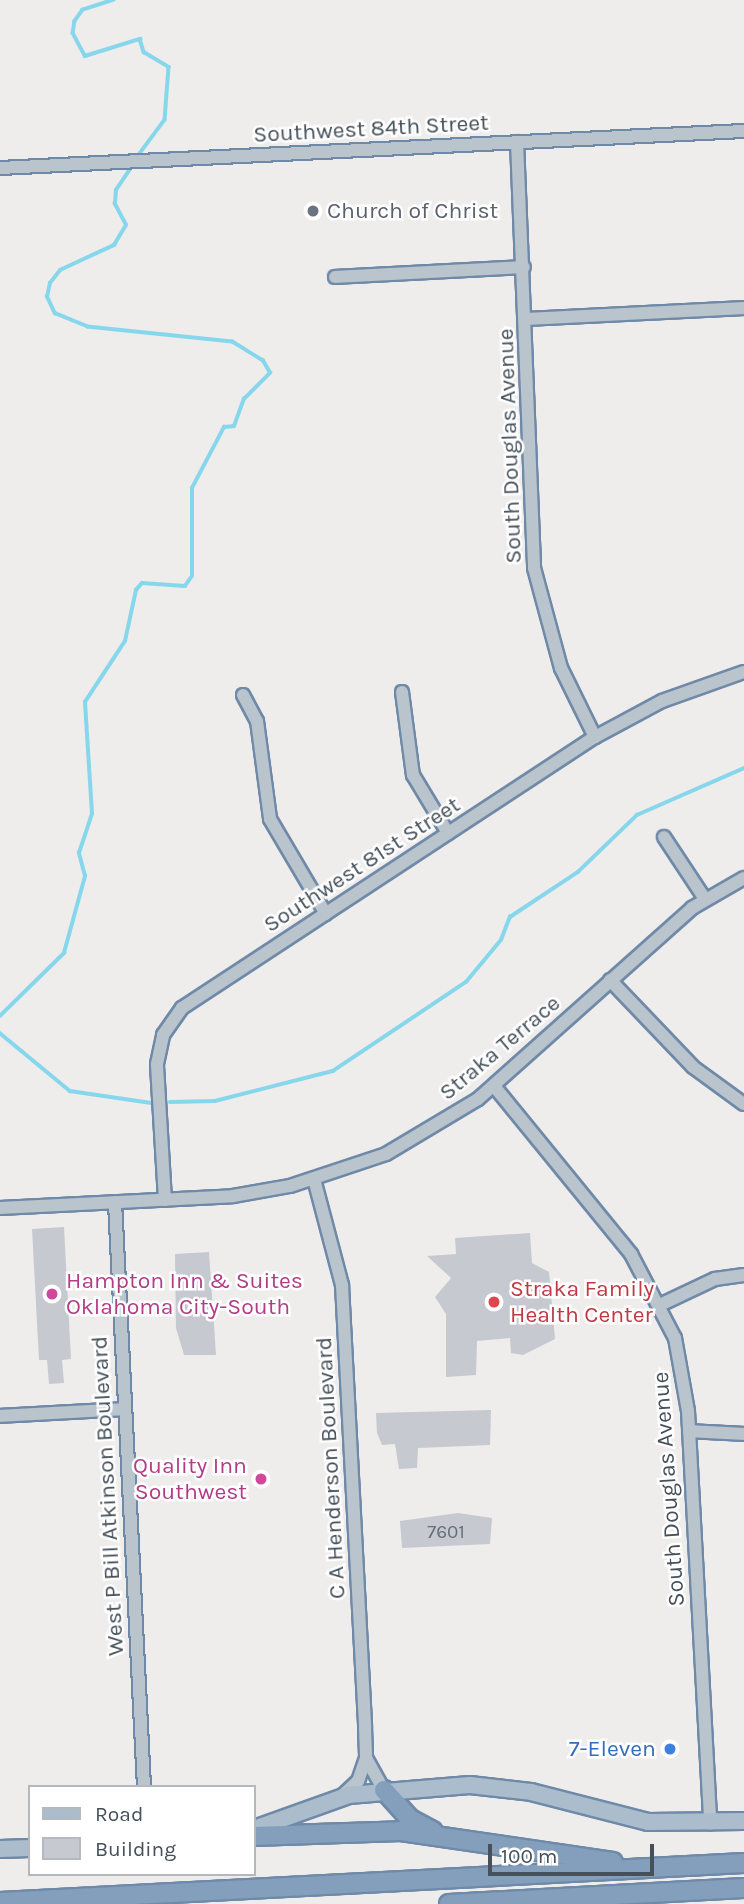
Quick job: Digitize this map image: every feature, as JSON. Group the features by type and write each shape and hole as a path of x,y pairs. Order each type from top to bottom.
{"highway":[{"path":"384,1790 410,1819 443,1836"},
{"path":"256,1836 368,1830 443,1836 651,1868"},
{"path":"0,1902 744,1863"},
{"path":"449,1904 744,1888"}],"main road":[{"path":"256,1828 341,1798 384,1790 490,1786 628,1819 710,1823 744,1821"},
{"path":"0,1849 28,1848"}],"street":[{"name":"Southwest 84th Street","path":"0,168 744,131"},
{"name":"South Douglas Avenue","path":"517,142 527,319 536,579 561,668 595,737"},
{"path":"335,276 524,267"},
{"path":"527,319 744,308"},
{"name":"Southwest 81st Street","path":"165,1200 158,1065 169,1024 193,999 595,737 662,701 744,672"},
{"path":"402,692 414,775 448,833"},
{"path":"243,695 257,721 270,820 326,914"},
{"path":"664,837 705,899"},
{"name":"Straka Terrace","path":"0,1208 233,1196 314,1179 402,1146 495,1086 610,980 705,899 744,878"},
{"path":"610,980 693,1068 744,1104"},
{"name":"South Douglas Avenue","path":"495,1086 631,1254 662,1304 681,1358 689,1431 710,1823"},
{"name":"C A Henderson Boulevard","path":"314,1179 343,1293 366,1758 358,1781 341,1798"},
{"name":"West P Bill Atkinson Boulevard","path":"115,1202 144,1785"},
{"path":"662,1304 715,1279 744,1275"},
{"path":"0,1416 125,1409"},
{"path":"689,1431 744,1434"},
{"name":"C A Henderson Boulevard","path":"366,1758 384,1790"}],"building":[{"name":"Hampton Inn & Suites Oklahoma City-South","path":"64,1227 71,1359 62,1360 64,1383 49,1384 47,1360 39,1360 32,1229"},
{"name":"Straka Family Health Center","path":"530,1233 532,1263 549,1272 555,1339 523,1355 511,1353 510,1338 477,1341 476,1375 446,1377 446,1314 435,1297 451,1278 427,1256 456,1254 455,1238"},
{"path":"209,1252 216,1355 184,1355 176,1328 175,1254"},
{"path":"491,1410 490,1445 418,1448 417,1468 399,1469 395,1444 382,1445 377,1433 376,1413"},
{"path":"458,1513 492,1518 490,1544 402,1548 400,1521"}],"waterway":[{"path":"114,0 83,10 75,21 73,33 85,56 140,39 144,52 169,67 165,120 136,159"},
{"path":"0,1016 64,953 85,876 79,853 92,814 85,702 125,641 136,590 142,583 185,586 192,576 192,488 224,427 234,426 244,399 270,373 263,361 232,342 88,327 55,314 47,297 50,283 60,270 114,245 126,225 115,204 116,190 132,166"},
{"path":"170,1102 215,1101 333,1071 466,982 501,940 510,917 578,872 637,815 744,768"},
{"path":"0,1033 70,1091 151,1103"}],"place":[{"name":"Church of Christ","path":"313,211"},
{"name":"Hampton Inn & Suites Oklahoma City-South","path":"52,1294"},
{"name":"Straka Family Health Center","path":"494,1302"},
{"name":"Quality Inn Southwest","path":"261,1479"},
{"name":"7-Eleven","path":"670,1749"}]}
